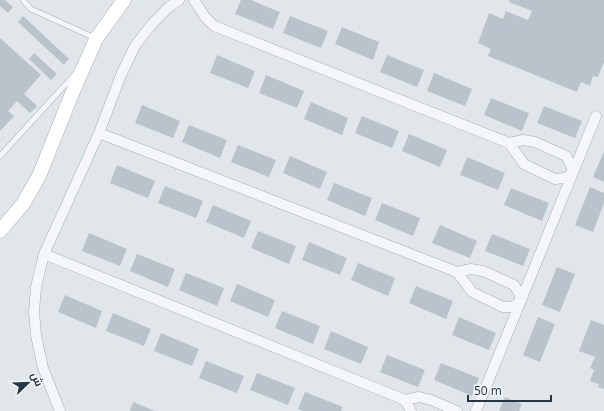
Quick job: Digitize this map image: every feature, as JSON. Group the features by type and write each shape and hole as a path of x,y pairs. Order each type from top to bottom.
{"main road":[{"path":"0,231 23,204 39,176 96,39 124,0"}],"street":[{"path":"60,411 43,368 36,335 34,312 36,287 44,254 99,133 121,75 135,46 152,24 170,6 179,0"},
{"path":"194,0 205,17 214,26 509,143 524,164 555,179 564,178 573,173"},
{"path":"476,411 596,116"},
{"path":"99,133 457,272 472,292 503,307 512,307 521,301"},
{"path":"509,143 524,140 535,142 566,156 573,173"},
{"path":"44,254 405,400 419,397 456,411"},
{"path":"457,272 471,269 483,271 514,285 519,293 521,301"},
{"path":"405,400 412,411"}],"lane":[{"path":"23,0 31,9 96,39"},
{"path":"0,156 85,63"}],"building":[{"path":"0,0 5,0 13,7 8,13 0,6"},
{"path":"241,0 251,0 280,12 273,29 235,14"},
{"path":"510,0 604,0 604,62 598,77 593,76 590,86 581,82 577,92 488,56 491,49 478,43 489,13 503,19 506,11 528,20 532,11 509,2"},
{"path":"23,16 69,59 64,65 18,22"},
{"path":"290,16 328,31 321,48 283,33"},
{"path":"342,27 379,42 373,60 335,44"},
{"path":"0,38 41,75 24,94 37,106 30,113 17,101 8,111 14,116 0,131"},
{"path":"34,53 57,74 51,80 29,59"},
{"path":"217,55 255,71 248,88 210,73"},
{"path":"387,55 424,70 417,87 380,72"},
{"path":"434,73 472,89 465,106 427,91"},
{"path":"266,75 304,91 297,108 259,93"},
{"path":"491,98 529,113 522,131 484,115"},
{"path":"311,102 348,118 342,135 304,119"},
{"path":"142,105 180,121 173,138 135,123"},
{"path":"544,106 582,121 575,138 537,123"},
{"path":"362,116 399,131 392,148 355,133"},
{"path":"189,125 227,140 220,158 182,142"},
{"path":"409,134 447,150 440,167 402,151"},
{"path":"238,145 276,160 269,177 231,162"},
{"path":"604,151 604,182 593,177"},
{"path":"290,156 327,172 320,189 283,173"},
{"path":"467,157 505,173 498,190 460,175"},
{"path":"117,165 155,181 148,198 110,183"},
{"path":"334,183 372,198 365,216 327,200"},
{"path":"165,186 203,201 196,218 158,203"},
{"path":"590,187 604,193 604,203 593,232 575,225"},
{"path":"511,188 549,203 542,221 504,205"},
{"path":"382,203 420,218 413,236 375,220"},
{"path":"213,205 251,221 244,238 206,222"},
{"path":"440,225 477,241 470,258 432,243"},
{"path":"258,231 296,246 289,264 251,248"},
{"path":"89,233 127,249 120,266 82,251"},
{"path":"492,234 530,249 523,266 485,251"},
{"path":"309,242 347,258 340,275 302,260"},
{"path":"137,254 175,269 168,287 130,271"},
{"path":"358,263 395,278 388,296 351,280"},
{"path":"557,267 575,274 560,312 542,305"},
{"path":"186,273 224,288 217,306 179,290"},
{"path":"237,284 275,300 268,317 230,301"},
{"path":"416,286 453,301 446,319 409,303"},
{"path":"65,295 102,311 96,328 58,312"},
{"path":"282,311 320,326 313,344 275,328"},
{"path":"113,313 151,329 144,346 106,331"},
{"path":"459,317 496,333 489,350 452,335"},
{"path":"538,317 555,324 540,362 523,355"},
{"path":"591,320 604,325 604,389 598,387 599,384 590,381 594,370 590,368 595,357 579,351"},
{"path":"331,331 368,347 361,364 324,349"},
{"path":"161,333 199,349 192,366 154,351"},
{"path":"387,355 425,370 418,387 380,372"},
{"path":"206,361 244,376 237,393 199,378"},
{"path":"441,363 479,378 472,396 434,380"},
{"path":"257,373 295,388 288,405 250,390"},
{"path":"305,392 343,407 341,411 303,411 298,409"},
{"path":"505,397 522,404 519,411 499,411"},
{"path":"133,402 155,411 130,411"}]}
